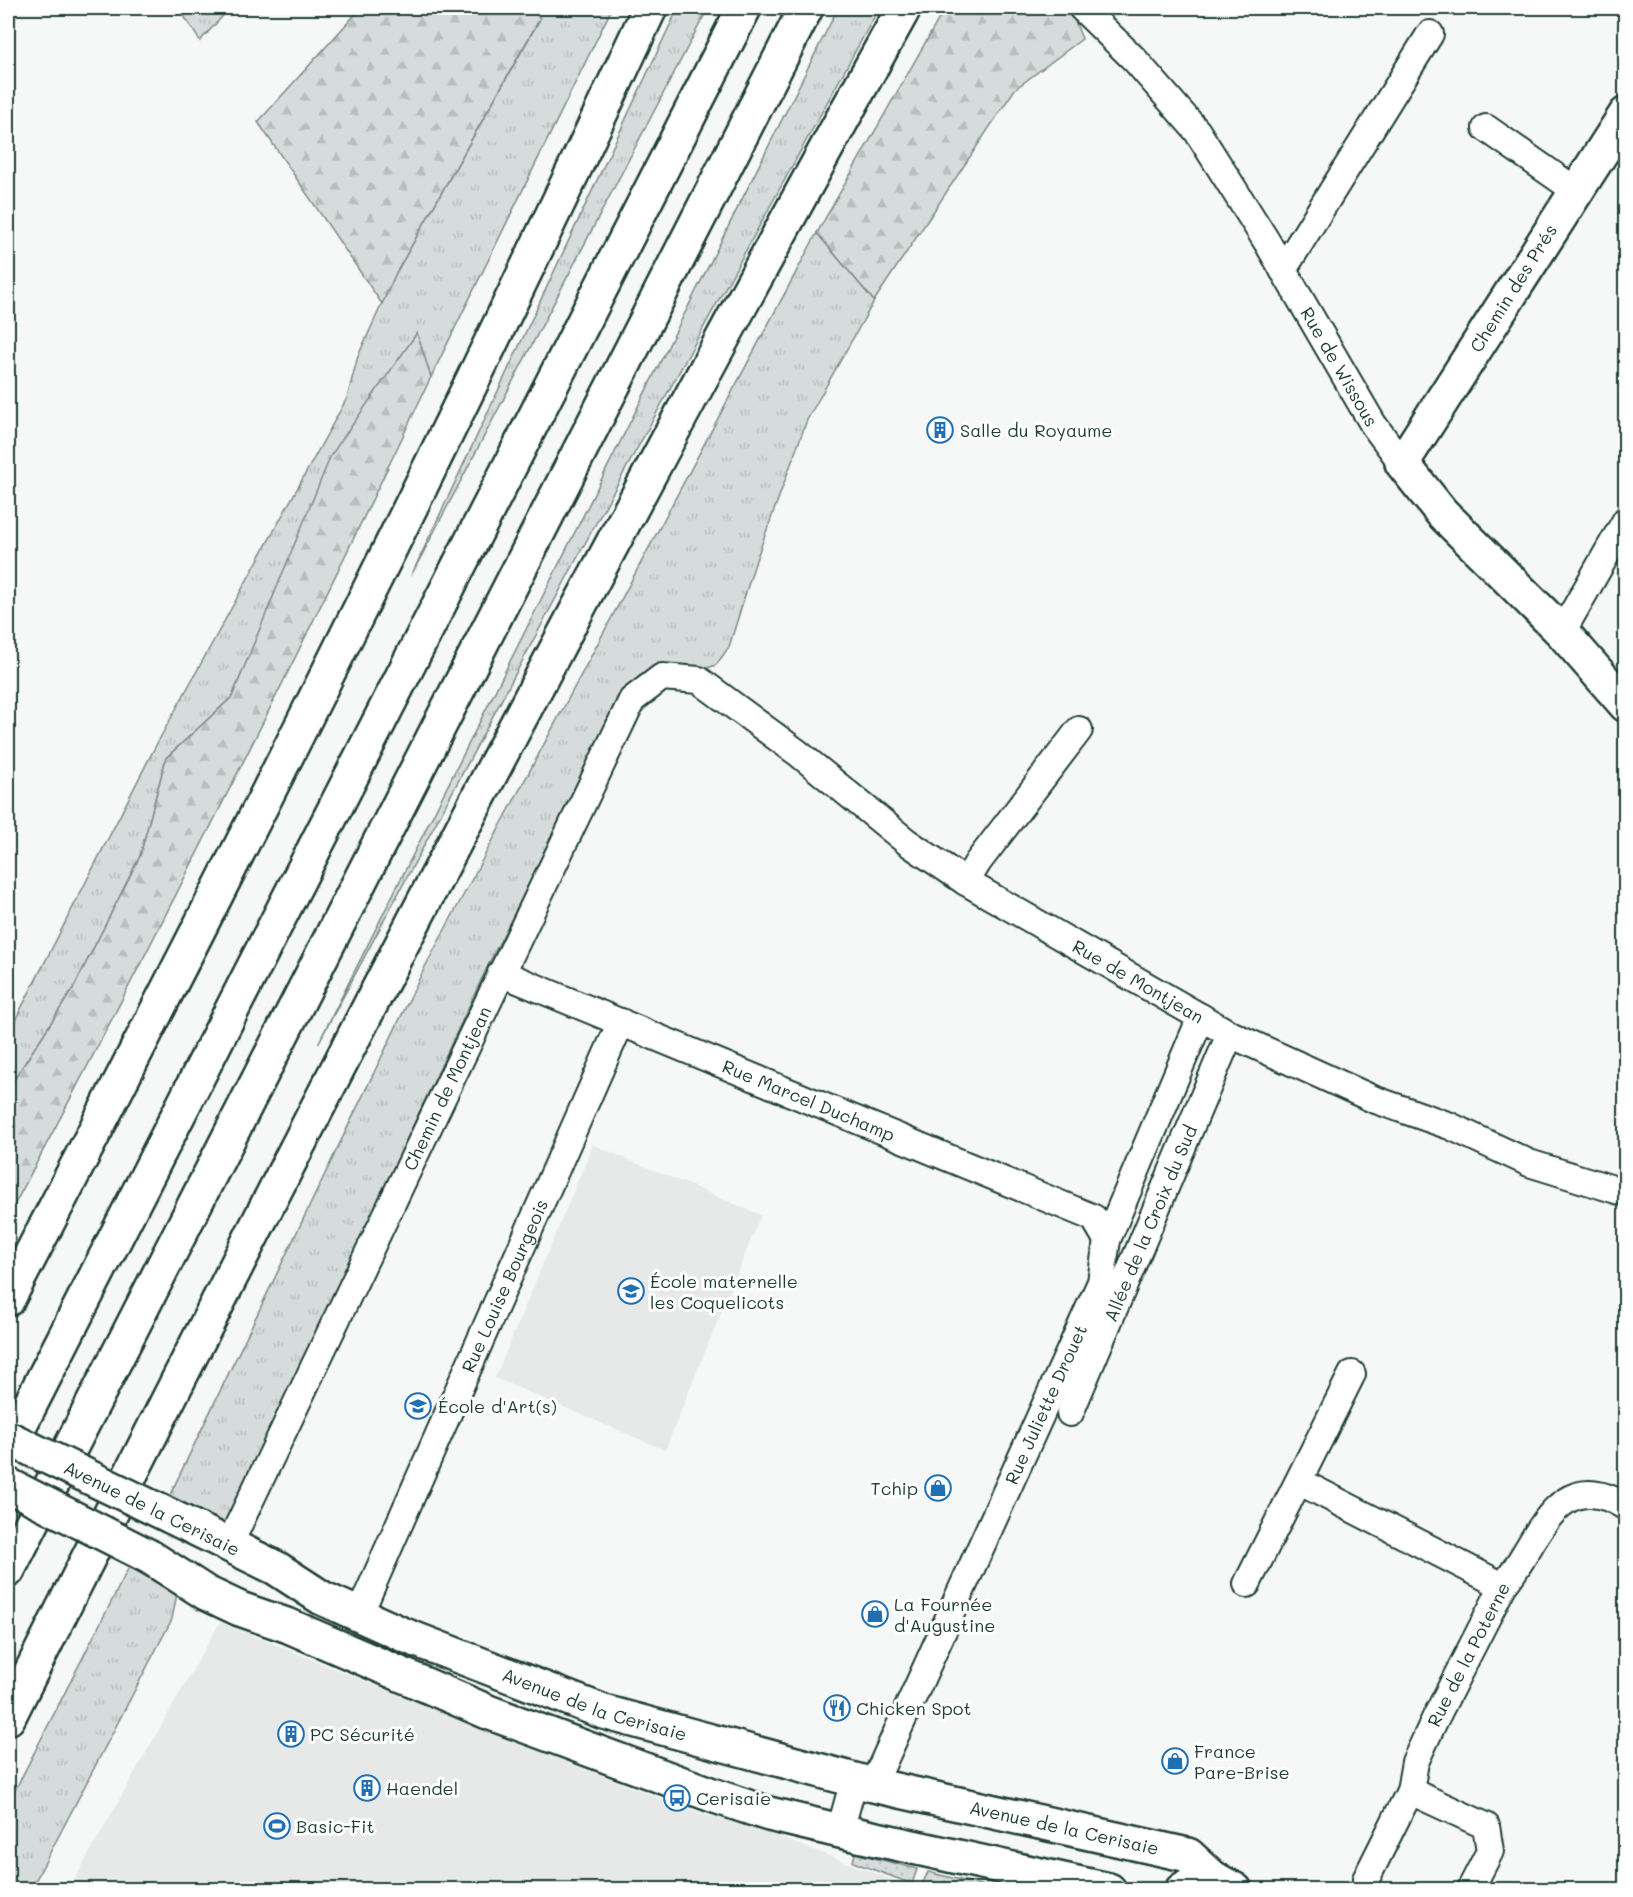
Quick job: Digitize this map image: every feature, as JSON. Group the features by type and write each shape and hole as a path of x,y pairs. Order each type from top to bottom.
{"main road":[{"path":"8,1299 411,511 650,8"},
{"path":"8,1448 744,8"},
{"path":"8,1570 806,8"},
{"path":"8,1718 237,1262 555,647 904,8"},
{"name":"Chemin des Prés","path":"1402,462 1626,114"},
{"name":"Rue de Wissous","path":"1402,462 1442,513 1562,632 1626,705"},
{"name":"Avenue de la Cerisaie","path":"8,1438 276,1568 308,1590 508,1677 604,1712 864,1782 1188,1855 1224,1884"},
{"path":"8,1485 150,1557 222,1601 289,1626 499,1716 715,1796 769,1814 840,1831 1109,1890"},
{"path":"1182,1890 1193,1883 1224,1884"}],"street":[{"name":"Rue de Wissous","path":"1082,8 1135,60 1197,131 1283,270 1373,424 1402,462"},
{"path":"1283,270 1430,34"},
{"path":"1486,128 1575,190"},
{"path":"1562,632 1626,520"},
{"name":"Chemin de Montjean","path":"229,1545 632,700 662,678 699,680"},
{"name":"Rue de Montjean","path":"699,680 798,753 907,842 966,882 1230,1034 1373,1099 1450,1126 1529,1163 1626,1193"},
{"path":"966,882 978,862 1079,730"},
{"name":"Rue Marcel Duchamp","path":"501,973 1094,1218 1107,1240"},
{"name":"Rue Juliette Drouet","path":"840,1831 864,1782 891,1748 1101,1282 1107,1240 1201,1017"},
{"name":"Rue Louise Bourgeois","path":"359,1614 621,1022"},
{"name":"Allée de la Croix du Sud","path":"1070,1413 1230,1034"},
{"path":"1247,1584 1352,1374"},
{"path":"1300,1482 1503,1586"},
{"name":"Rue de la Poterne","path":"1366,1879 1410,1791 1415,1762 1503,1586 1517,1569 1546,1518 1558,1504 1573,1497 1594,1494 1615,1500 1626,1507"},
{"path":"1410,1791 1486,1826 1490,1851 1470,1890"}],"shaded area":[{"name":"École maternelle les Coquelicots","path":"593,1145 761,1215 665,1450 495,1378"},
{"path":"220,1622 519,1744 702,1814 752,1827 917,1889 69,1889"}],"green space":[{"path":"179,8 230,8 200,41"},
{"path":"361,8 530,8 540,18 396,273 382,304 258,122"},
{"path":"530,8 612,8 431,377 416,334 288,563 232,697 166,758 140,856 73,989 8,1089 8,1034 154,749 347,398 358,356 396,273 540,19"},
{"path":"678,8 708,8 411,576"},
{"path":"838,8 879,8 589,536 318,1044"},
{"path":"945,8 1070,8 1082,39 1015,89 874,301 817,233"},
{"path":"817,233 874,301 807,420 756,560 729,647 716,665 634,693 616,715 490,961 226,1526 168,1499 425,967"},
{"path":"417,333 431,377 224,799 8,1217 8,1089 73,989 140,856 166,758 232,697 331,455"},
{"path":"129,1567 177,1594 172,1619 31,1889 8,1889 8,1804"},
{"path":"855,1853 917,1869 912,1884 853,1862"},
{"path":"928,1872 997,1889 927,1889 921,1887"}],"place":[{"name":"Salle du Royaume","path":"940,430"},
{"name":"École maternelle les Coquelicots","path":"631,1291"},
{"name":"École d'Art(s)","path":"418,1406"},
{"name":"Tchip","path":"938,1488"},
{"name":"La Fournée d'Augustine","path":"875,1614"},
{"name":"Chicken Spot","path":"837,1708"},
{"name":"PC Sécurité","path":"291,1734"},
{"name":"France Pare-Brise","path":"1175,1761"},
{"name":"Haendel","path":"367,1788"},
{"name":"Cerisaie","path":"677,1798"},
{"name":"Basic-Fit","path":"277,1826"}]}
